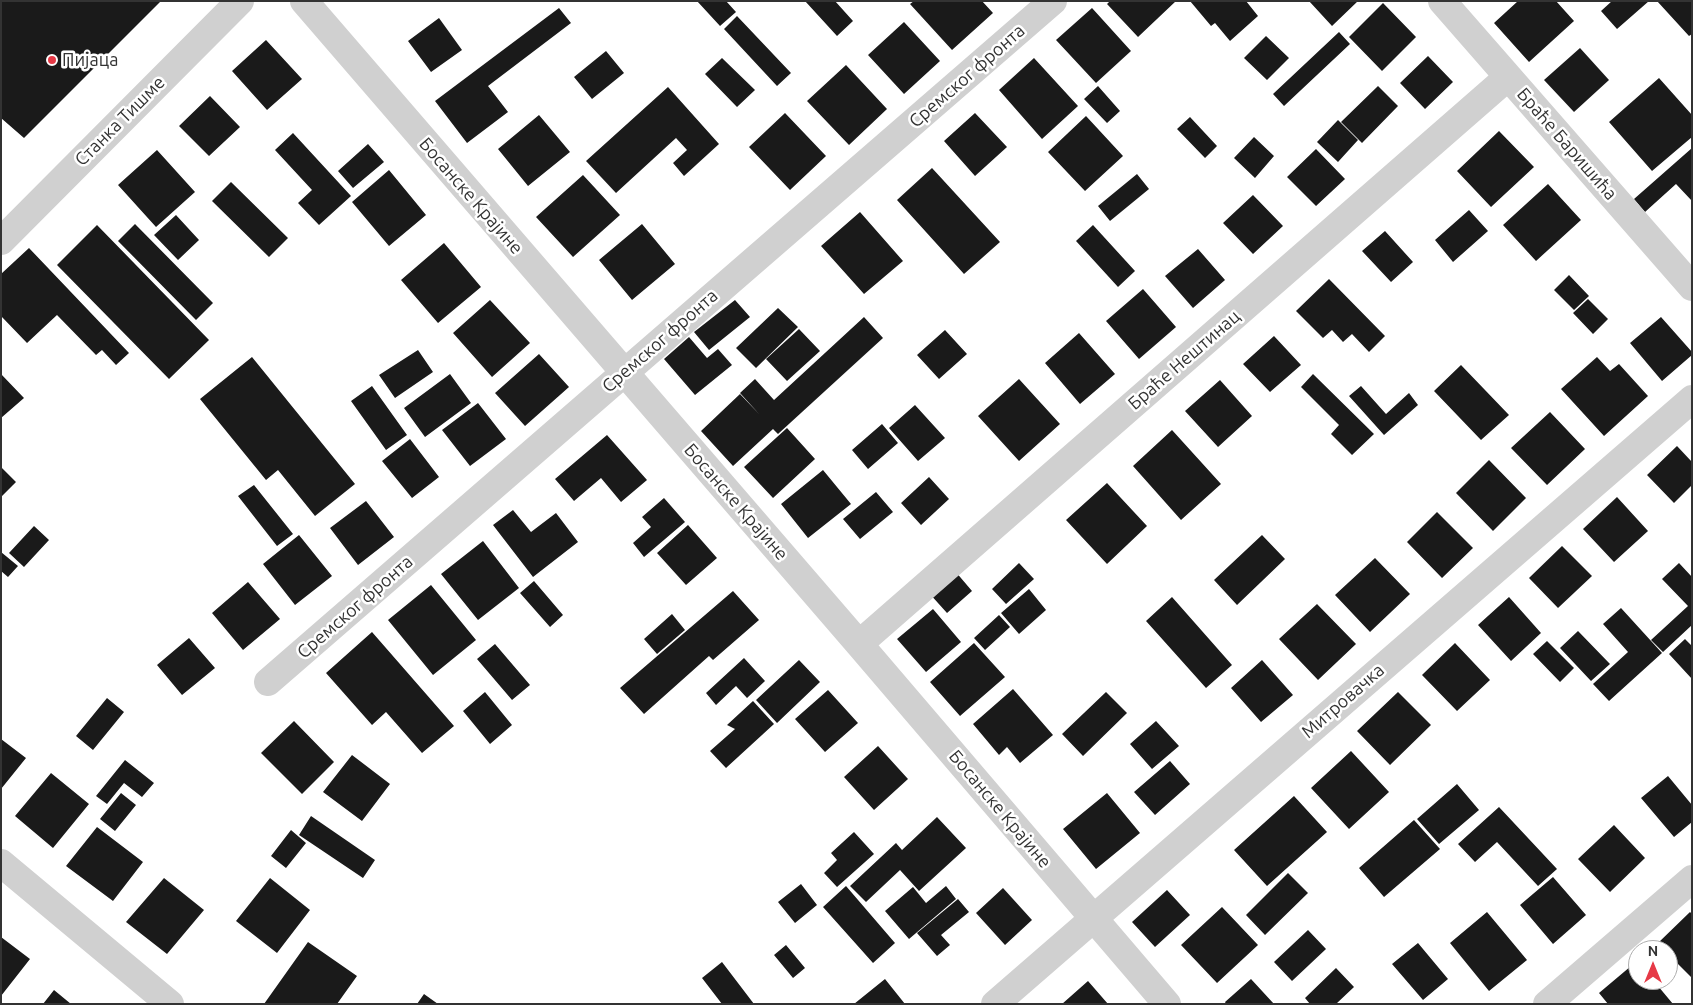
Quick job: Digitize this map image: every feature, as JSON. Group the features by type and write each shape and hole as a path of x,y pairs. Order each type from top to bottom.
{"street":[{"name":"Станка Тишме","path":"1,241 240,1"},
{"name":"Босанске Крајине","path":"304,1 1167,1004"},
{"name":"Сремског фронта","path":"268,682 1053,1"},
{"name":"Браће Баришића","path":"1442,1 1692,287"},
{"name":"Браће Нештинац","path":"859,644 1508,77"},
{"name":"Митровачка","path":"994,1004 1692,400"},
{"path":"1,863 170,1004"},
{"path":"1547,1004 1692,879"}],"building":[{"name":"Пијаца","path":"1,1 161,1 24,138 1,118"},
{"path":"697,1 726,1 736,12 720,26"},
{"path":"805,1 835,1 853,21 837,36"},
{"path":"914,1 982,1 993,13 952,50 910,4"},
{"path":"1110,1 1176,1 1138,37 1107,4"},
{"path":"1190,1 1246,1 1258,16 1230,41 1215,23 1211,26"},
{"path":"1309,1 1358,1 1332,26"},
{"path":"1518,1 1556,1 1574,21 1529,62 1494,23"},
{"path":"1612,1 1649,1 1617,29 1601,11"},
{"path":"1657,1 1692,1 1692,34 1689,36"},
{"path":"1383,3 1416,37 1382,71 1349,37"},
{"path":"559,8 571,23 488,86 508,112 467,143 435,101"},
{"path":"1092,8 1131,51 1096,83 1056,40"},
{"path":"737,16 791,73 777,86 724,29"},
{"path":"439,18 462,50 431,72 408,41"},
{"path":"904,22 940,61 904,94 868,55"},
{"path":"1339,32 1350,44 1284,106 1273,94"},
{"path":"1266,36 1289,58 1267,80 1244,58"},
{"path":"266,40 302,79 267,110 232,71"},
{"path":"1580,48 1609,80 1574,112 1544,80"},
{"path":"606,51 624,73 592,99 574,77"},
{"path":"1428,56 1453,82 1425,109 1400,83"},
{"path":"722,58 755,90 737,107 705,74"},
{"path":"1034,58 1078,106 1042,139 999,90"},
{"path":"846,65 887,109 849,145 807,101"},
{"path":"1659,78 1692,115 1692,137 1652,171 1609,122"},
{"path":"1098,86 1120,111 1107,123 1084,99"},
{"path":"1378,86 1398,106 1362,143 1341,122"},
{"path":"668,87 719,144 684,176 673,163 687,150 676,138 616,193 586,161"},
{"path":"210,96 240,127 209,156 179,126"},
{"path":"785,113 826,156 790,190 749,147"},
{"path":"975,113 1007,147 975,176 944,141"},
{"path":"539,115 570,152 528,186 498,149"},
{"path":"1086,116 1123,156 1085,191 1048,152"},
{"path":"1190,117 1217,146 1205,158 1177,129"},
{"path":"1338,120 1358,140 1338,162 1317,142"},
{"path":"1499,131 1534,167 1491,207 1457,171"},
{"path":"293,133 351,196 319,225 298,203 312,190 275,150"},
{"path":"1254,137 1274,156 1255,178 1234,158"},
{"path":"368,144 384,162 353,188 338,171"},
{"path":"1692,148 1692,201 1676,184 1645,212 1634,199"},
{"path":"1316,149 1345,179 1316,206 1287,177"},
{"path":"157,150 195,192 156,227 118,185"},
{"path":"932,168 1000,242 964,274 897,200"},
{"path":"389,170 426,215 389,246 352,202"},
{"path":"1137,174 1149,189 1110,221 1098,206"},
{"path":"583,175 620,215 573,257 536,217"},
{"path":"231,182 288,238 269,257 212,201"},
{"path":"1548,184 1581,220 1536,261 1503,225"},
{"path":"1253,195 1283,226 1253,254 1223,223"},
{"path":"1469,210 1488,231 1453,262 1435,240"},
{"path":"860,212 903,261 864,294 821,246"},
{"path":"176,215 199,240 178,260 154,235"},
{"path":"135,224 213,303 196,320 118,241"},
{"path":"642,224 675,264 632,300 599,260"},
{"path":"97,225 209,340 169,379 57,265"},
{"path":"1093,225 1135,271 1118,287 1076,241"},
{"path":"1385,231 1413,262 1391,282 1362,251"},
{"path":"444,243 481,287 438,323 401,280"},
{"path":"29,248 129,353 116,365 102,350 96,355 57,315 27,343 1,316 1,274"},
{"path":"1198,249 1225,280 1193,308 1165,276"},
{"path":"1569,275 1589,296 1574,310 1554,290"},
{"path":"1329,279 1385,336 1369,352 1352,334 1343,342 1332,330 1323,338 1296,311"},
{"path":"1143,289 1176,327 1139,359 1106,321"},
{"path":"1588,299 1608,319 1593,334 1573,313"},
{"path":"490,300 530,343 492,377 453,333"},
{"path":"735,300 750,317 709,350 694,332"},
{"path":"778,308 798,327 756,368 736,348"},
{"path":"864,317 883,338 778,434 773,429 733,466 701,431 740,394 760,415 740,393 755,379 774,400"},
{"path":"1661,317 1692,352 1692,355 1662,381 1630,343"},
{"path":"799,329 820,351 787,381 766,359"},
{"path":"945,330 967,354 939,379 917,355"},
{"path":"1079,333 1115,374 1080,404 1045,363"},
{"path":"1274,336 1301,365 1270,392 1243,364"},
{"path":"689,337 707,358 718,349 732,365 695,395 664,359"},
{"path":"418,350 433,372 395,398 379,375"},
{"path":"539,354 569,387 525,426 495,393"},
{"path":"252,357 355,484 315,516 278,470 266,480 200,399"},
{"path":"1597,357 1610,371 1619,364 1648,396 1604,436 1561,389"},
{"path":"1461,365 1509,415 1481,440 1434,391"},
{"path":"1,374 24,398 1,418"},
{"path":"450,374 471,403 425,437 404,408"},
{"path":"1313,374 1374,434 1352,455 1331,434 1339,425 1301,387"},
{"path":"1019,379 1060,424 1019,461 978,416"},
{"path":"1220,380 1252,416 1218,447 1185,411"},
{"path":"372,386 407,435 386,450 351,401"},
{"path":"1361,386 1386,414 1409,393 1418,405 1384,435 1349,396"},
{"path":"478,403 506,439 470,466 442,430"},
{"path":"915,405 945,438 918,461 889,428"},
{"path":"1550,412 1585,449 1547,485 1511,448"},
{"path":"882,424 898,443 868,469 852,450"},
{"path":"787,428 815,459 773,498 744,467"},
{"path":"1172,430 1221,484 1181,520 1133,466"},
{"path":"607,435 647,480 621,502 601,478 574,501 555,479"},
{"path":"410,439 439,477 412,498 382,461"},
{"path":"1677,446 1692,462 1692,485 1674,503 1647,475"},
{"path":"1489,460 1526,498 1493,531 1456,493"},
{"path":"1,467 16,482 1,497"},
{"path":"823,470 851,504 808,538 781,504"},
{"path":"929,477 949,499 921,525 901,503"},
{"path":"1107,483 1147,526 1107,564 1066,520"},
{"path":"254,485 293,534 277,546 238,496"},
{"path":"876,492 893,512 860,539 843,519"},
{"path":"1617,497 1648,531 1614,562 1583,529"},
{"path":"664,498 685,522 644,557 633,543 651,527 642,517"},
{"path":"366,501 394,537 358,565 330,528"},
{"path":"513,510 531,532 556,513 578,542 533,577 493,525"},
{"path":"1437,512 1473,548 1442,578 1407,542"},
{"path":"688,525 717,558 686,585 657,553"},
{"path":"34,526 49,540 24,567 9,553"},
{"path":"299,535 332,576 295,605 263,564"},
{"path":"1262,535 1285,559 1237,605 1214,580"},
{"path":"483,541 519,588 478,620 441,574"},
{"path":"1562,546 1592,576 1558,608 1529,578"},
{"path":"1,552 18,566 8,577 1,571"},
{"path":"1375,558 1410,594 1370,632 1335,595"},
{"path":"1019,563 1034,579 1006,604 992,589"},
{"path":"1679,563 1692,577 1692,625 1663,652 1651,640 1688,606 1662,579"},
{"path":"955,571 972,591 947,613 929,593"},
{"path":"534,581 563,615 550,627 520,593"},
{"path":"248,582 280,619 243,650 212,613"},
{"path":"431,585 476,640 433,675 388,620"},
{"path":"1029,589 1046,610 1019,634 1001,613"},
{"path":"733,591 759,620 713,660 709,656 644,714 620,688"},
{"path":"1172,597 1232,665 1206,688 1146,621"},
{"path":"1509,597 1541,633 1511,661 1478,625"},
{"path":"1317,604 1356,644 1318,680 1279,639"},
{"path":"1621,608 1662,653 1609,701 1593,684 1628,652 1603,624"},
{"path":"933,609 961,642 926,672 897,639"},
{"path":"672,614 685,630 657,654 644,639"},
{"path":"999,615 1010,627 985,650 974,638"},
{"path":"1578,631 1610,664 1591,681 1560,648"},
{"path":"372,632 454,726 422,753 386,712 372,725 326,673"},
{"path":"189,638 215,668 182,695 157,665"},
{"path":"1685,639 1692,646 1692,679 1669,654"},
{"path":"1547,641 1574,668 1560,682 1533,654"},
{"path":"974,643 1005,677 960,716 930,682"},
{"path":"1455,643 1490,680 1457,711 1422,675"},
{"path":"495,644 530,685 512,700 477,659"},
{"path":"744,658 765,681 747,698 736,686 716,705 706,693"},
{"path":"799,660 820,682 777,723 756,700"},
{"path":"1262,660 1293,695 1261,722 1231,688"},
{"path":"1013,689 1053,735 1020,763 1007,747 999,755 973,724"},
{"path":"828,690 858,723 825,752 795,719"},
{"path":"485,692 512,725 490,744 463,711"},
{"path":"1106,692 1127,713 1083,756 1062,734"},
{"path":"1398,692 1431,725 1390,765 1357,731"},
{"path":"107,698 124,712 93,750 76,736"},
{"path":"753,701 774,724 726,768 710,751 735,729 727,725"},
{"path":"294,721 334,762 302,794 261,753"},
{"path":"1156,721 1179,746 1152,769 1130,744"},
{"path":"1,739 26,758 1,789"},
{"path":"878,746 908,779 874,810 844,777"},
{"path":"1351,751 1389,792 1349,829 1311,788"},
{"path":"352,755 390,784 362,821 323,792"},
{"path":"125,760 154,783 142,797 124,783 107,804 96,796"},
{"path":"1170,761 1190,784 1155,815 1134,792"},
{"path":"51,773 89,804 53,848 15,816"},
{"path":"1668,776 1692,805 1692,822 1674,837 1641,798"},
{"path":"1457,784 1479,810 1439,844 1417,819"},
{"path":"121,793 136,805 115,831 100,819"},
{"path":"1107,793 1140,833 1096,869 1063,829"},
{"path":"1294,796 1327,832 1267,886 1234,850"},
{"path":"1499,807 1557,869 1538,886 1497,842 1475,862 1458,844"},
{"path":"311,816 375,860 363,878 299,835"},
{"path":"937,817 966,848 919,891 900,870 866,902 850,886 896,843 902,850"},
{"path":"1414,820 1440,849 1384,897 1359,868"},
{"path":"1614,825 1645,858 1610,892 1578,859"},
{"path":"97,827 143,862 113,901 66,866"},
{"path":"291,830 306,843 286,868 271,856"},
{"path":"854,832 874,854 837,887 824,873 837,860 831,853"},
{"path":"1288,873 1308,893 1265,935 1246,915"},
{"path":"1553,877 1586,915 1553,944 1520,905"},
{"path":"164,878 204,910 167,954 126,922"},
{"path":"270,878 310,910 277,953 236,921"},
{"path":"801,884 817,905 795,923 778,902"},
{"path":"846,886 895,943 873,963 823,907"},
{"path":"946,886 956,899 909,939 885,911 913,887 926,903"},
{"path":"1003,888 1032,920 1005,945 976,913"},
{"path":"1167,890 1190,915 1155,947 1132,922"},
{"path":"958,899 969,912 941,935 950,945 937,956 917,933"},
{"path":"1222,907 1258,945 1217,983 1181,945"},
{"path":"1487,912 1527,960 1489,991 1450,943"},
{"path":"1690,912 1692,914 1692,978 1678,964 1678,940 1661,940"},
{"path":"1308,930 1326,949 1292,981 1274,962"},
{"path":"1,937 30,959 1,996"},
{"path":"308,942 357,976 337,1004 264,1004"},
{"path":"1418,943 1448,979 1423,1000 1392,964"},
{"path":"786,945 805,968 793,978 774,955"},
{"path":"722,962 754,1004 722,1004 702,978"},
{"path":"1336,968 1354,987 1336,1004 1310,1004 1305,998"},
{"path":"1628,969 1628,990 1661,990 1673,1004 1608,1004 1599,993"},
{"path":"885,979 905,1004 854,1004"},
{"path":"1251,979 1274,1004 1226,1004 1225,1002"},
{"path":"1088,981 1108,1004 1062,1004"},
{"path":"54,990 71,1004 43,1004"},
{"path":"424,994 438,1004 417,1004"}],"place":[{"name":"Пијаца","path":"52,60"}]}
